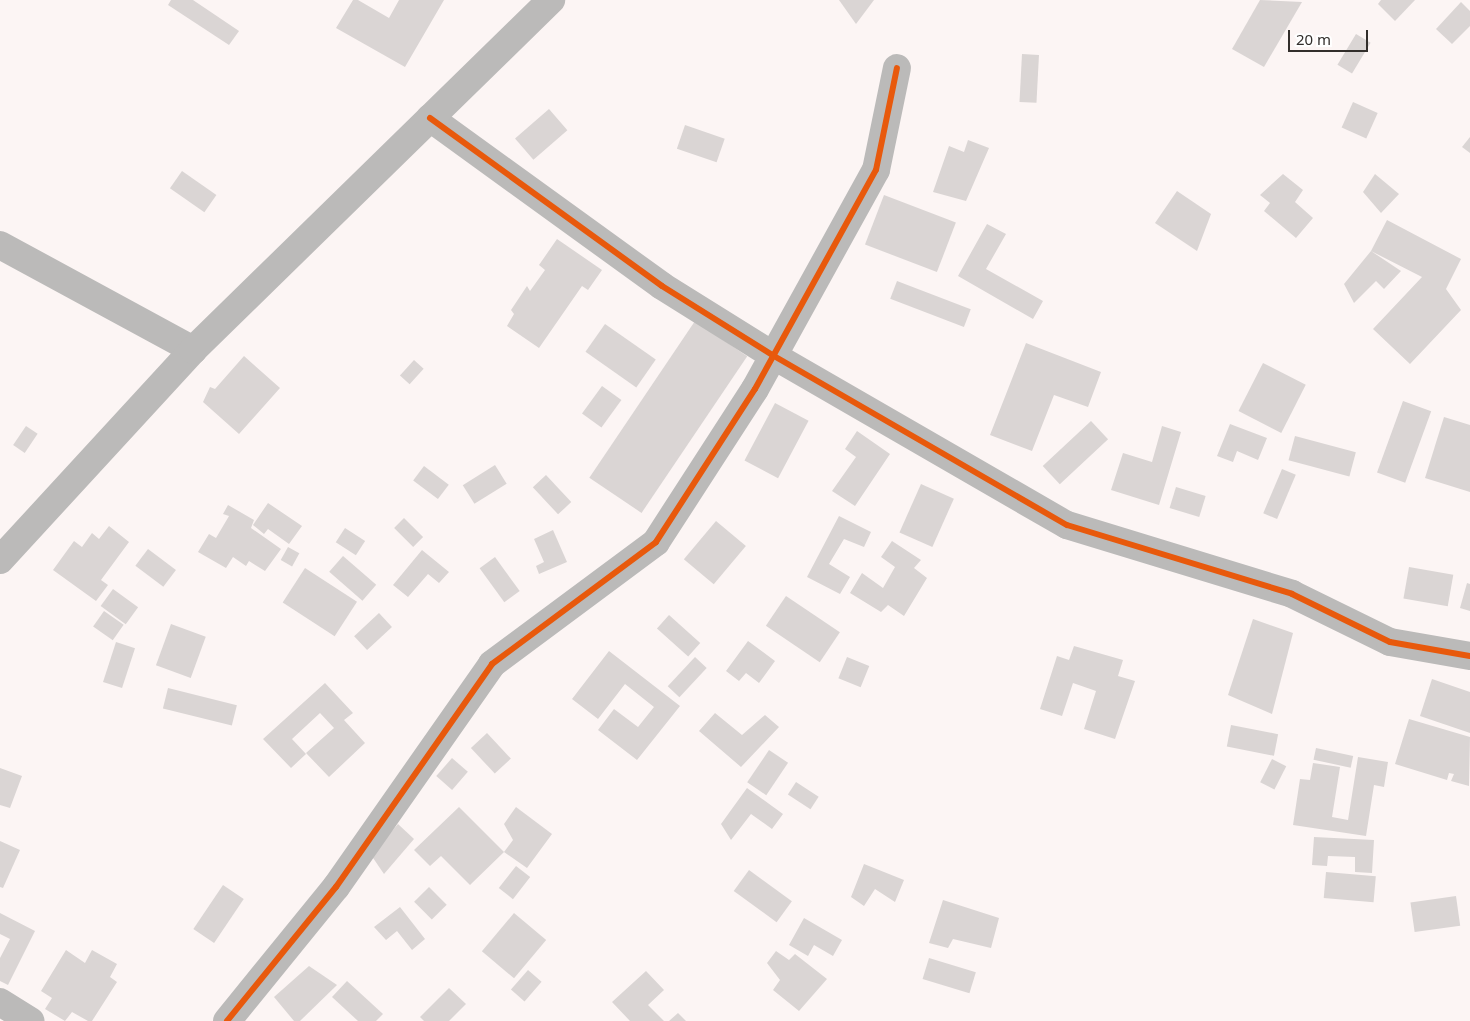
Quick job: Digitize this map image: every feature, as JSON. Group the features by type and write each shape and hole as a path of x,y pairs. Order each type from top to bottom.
{"street":[{"path":"0,560 193,350 551,0"},
{"path":"227,1021 336,886 492,664 656,542 755,389 876,170 896,68"},
{"path":"430,118 662,286 774,356 1067,525 1292,594 1390,642 1470,656"},
{"path":"0,245 193,350"},
{"path":"0,1002 30,1021"}],"building":[{"path":"171,0 193,0 239,31 229,45 168,5"},
{"path":"353,0 358,0 389,18 399,0 444,0 405,67 336,28"},
{"path":"839,0 874,0 856,24"},
{"path":"1260,0 1302,2 1264,67 1232,49"},
{"path":"1381,0 1415,0 1395,21 1378,4"},
{"path":"1461,2 1470,11 1470,26 1452,44 1436,29"},
{"path":"1356,34 1371,43 1352,74 1337,65"},
{"path":"1022,54 1039,55 1036,103 1019,102"},
{"path":"1353,102 1378,113 1366,139 1342,128"},
{"path":"549,109 567,130 533,160 515,139"},
{"path":"685,125 725,139 717,162 677,149"},
{"path":"1470,137 1470,153 1462,147"},
{"path":"968,140 989,148 966,201 933,192 949,146 964,152"},
{"path":"182,171 216,195 204,212 170,188"},
{"path":"1283,174 1303,190 1295,202 1313,218 1296,238 1264,211 1270,203 1260,195"},
{"path":"1375,174 1399,194 1381,213 1363,192"},
{"path":"1177,191 1211,214 1197,251 1155,223"},
{"path":"884,195 956,223 937,272 865,244"},
{"path":"1387,220 1461,259 1446,289 1461,310 1410,364 1373,329 1422,277 1371,251"},
{"path":"987,224 1006,234 986,269 1043,301 1033,319 958,276"},
{"path":"557,239 602,270 588,290 582,286 539,348 507,326 514,314 511,310 527,286 530,291 545,270 539,265"},
{"path":"1371,251 1401,271 1384,289 1376,281 1354,303 1344,284"},
{"path":"897,281 971,309 964,327 890,299"},
{"path":"695,321 747,356 642,513 589,478"},
{"path":"605,324 656,360 636,387 585,352"},
{"path":"1026,343 1101,372 1088,407 1054,395 1032,451 990,435"},
{"path":"244,356 280,388 239,434 203,402 210,387 215,389"},
{"path":"414,360 424,369 410,384 400,376"},
{"path":"1263,363 1306,385 1281,433 1238,411"},
{"path":"602,386 621,400 601,428 582,414"},
{"path":"1403,401 1431,411 1405,483 1377,472"},
{"path":"775,403 809,421 778,478 744,460"},
{"path":"1444,417 1470,425 1470,492 1425,478"},
{"path":"1091,421 1108,439 1060,484 1043,466"},
{"path":"1230,424 1267,438 1258,460 1237,451 1233,462 1217,456"},
{"path":"26,426 38,434 25,453 13,445"},
{"path":"1162,426 1181,432 1159,505 1111,490 1123,453 1152,462"},
{"path":"857,431 890,454 855,506 832,491 856,457 845,449"},
{"path":"1295,436 1356,452 1349,476 1289,460"},
{"path":"495,465 507,484 474,504 463,485"},
{"path":"424,466 449,485 438,499 413,480"},
{"path":"1282,469 1296,475 1277,519 1263,513"},
{"path":"546,475 571,502 558,514 533,487"},
{"path":"921,484 954,499 932,547 899,532"},
{"path":"1176,487 1206,496 1199,517 1170,508"},
{"path":"268,503 302,526 289,544 268,529 264,534 253,525"},
{"path":"228,505 254,520 251,528 281,549 265,571 249,561 246,566 233,557 226,568 198,552 209,534 216,538 229,516 223,514"},
{"path":"839,516 871,532 864,547 844,539 829,564 850,577 840,594 807,577"},
{"path":"404,518 423,537 413,547 394,528"},
{"path":"716,521 746,546 714,584 684,559"},
{"path":"109,526 129,542 101,580 108,585 96,601 53,570 74,541 82,547 92,533 99,539"},
{"path":"345,528 365,541 356,555 336,542"},
{"path":"553,530 567,562 539,574 536,566 544,562 534,539"},
{"path":"892,541 921,560 914,568 927,578 904,616 888,605 881,612 850,593 862,573 883,588 895,567 881,557"},
{"path":"288,547 299,553 292,566 281,560"},
{"path":"148,549 176,570 163,587 135,566"},
{"path":"422,550 449,572 439,583 428,574 408,597 393,585"},
{"path":"343,556 376,585 362,601 329,572"},
{"path":"495,557 520,591 504,602 480,568"},
{"path":"1409,567 1453,575 1448,606 1403,599"},
{"path":"305,568 357,602 335,636 283,602"},
{"path":"1467,583 1470,584 1470,611 1460,608"},
{"path":"113,589 138,607 126,624 101,606"},
{"path":"786,596 840,632 820,662 766,626"},
{"path":"104,611 124,625 113,640 93,627"},
{"path":"379,613 392,627 367,650 354,636"},
{"path":"669,615 700,643 688,656 657,628"},
{"path":"1253,619 1293,633 1272,714 1228,695"},
{"path":"171,624 206,637 191,678 156,665"},
{"path":"748,641 775,661 759,683 746,673 739,681 726,671"},
{"path":"116,642 135,648 122,688 103,682"},
{"path":"1074,646 1123,660 1118,676 1135,681 1115,739 1084,729 1096,691 1073,683 1062,716 1040,709 1057,656 1069,660"},
{"path":"609,651 680,706 637,760 598,730 614,709 638,727 654,707 625,684 598,719 572,699"},
{"path":"695,657 707,668 679,697 668,686"},
{"path":"847,657 869,666 861,687 838,678"},
{"path":"1432,679 1470,692 1470,733 1420,716"},
{"path":"325,683 353,713 344,720 365,743 329,777 306,753 334,728 320,713 292,739 306,754 291,768 263,739"},
{"path":"168,688 237,705 232,726 163,708"},
{"path":"715,713 742,735 765,715 779,727 741,767 699,731"},
{"path":"1409,719 1470,737 1469,786 1451,781 1454,774 1449,773 1447,780 1395,764"},
{"path":"1231,725 1278,734 1274,756 1227,747"},
{"path":"487,733 511,759 495,774 471,748"},
{"path":"1316,748 1353,756 1351,768 1314,760"},
{"path":"769,750 788,763 766,795 747,782"},
{"path":"1358,757 1388,762 1384,787 1374,785 1366,836 1293,825 1300,779 1310,780 1313,763 1340,767 1332,817 1348,820"},
{"path":"452,758 468,772 452,790 436,776"},
{"path":"1272,759 1286,766 1274,789 1260,782"},
{"path":"0,768 22,776 10,808 0,805"},
{"path":"796,782 819,797 810,809 788,795"},
{"path":"747,788 783,814 772,829 751,814 731,840 721,824"},
{"path":"459,807 504,852 470,885 441,856 430,866 414,850"},
{"path":"516,807 552,834 527,868 504,852 513,840 504,824"},
{"path":"398,824 414,839 384,874 371,855"},
{"path":"1314,837 1374,840 1372,873 1355,872 1355,857 1328,856 1327,866 1312,865"},
{"path":"0,841 20,850 3,888 0,887"},
{"path":"864,864 904,880 895,902 875,889 864,906 851,897"},
{"path":"516,866 530,877 513,899 499,888"},
{"path":"749,870 792,901 777,922 734,891"},
{"path":"1326,872 1376,876 1374,902 1324,898"},
{"path":"223,885 244,899 214,943 193,929"},
{"path":"429,887 447,905 432,920 414,902"},
{"path":"1456,896 1460,926 1415,932 1410,902"},
{"path":"943,900 999,918 991,948 953,939 948,948 929,943"},
{"path":"400,907 425,939 412,950 397,931 386,940 374,927"},
{"path":"0,913 35,931 8,985 0,981 0,958 10,939 0,934"},
{"path":"514,913 546,940 514,978 482,951"},
{"path":"804,918 842,940 833,956 814,945 808,956 789,945"},
{"path":"66,950 85,963 92,950 117,964 110,977 117,982 92,1021 88,1021 72,1012 65,1021 45,1009 52,998 41,991"},
{"path":"776,951 789,960 795,954 827,979 799,1011 773,990 780,980 767,963"},
{"path":"929,958 976,972 969,993 923,979"},
{"path":"309,966 337,985 300,1021 294,1021 274,997"},
{"path":"528,970 542,982 525,1001 511,990"},
{"path":"646,971 664,990 648,1005 664,1021 630,1021 612,1002"},
{"path":"347,981 383,1014 376,1021 358,1021 332,997"},
{"path":"449,988 466,1004 449,1021 424,1021 420,1017"},
{"path":"678,1013 686,1021 669,1021"}],"cycle path":[{"path":"227,1021 336,887 492,664 656,542 755,389 876,170 897,68"},
{"path":"430,118 662,286 774,356 1067,525 1292,594 1390,642 1470,656"}]}
